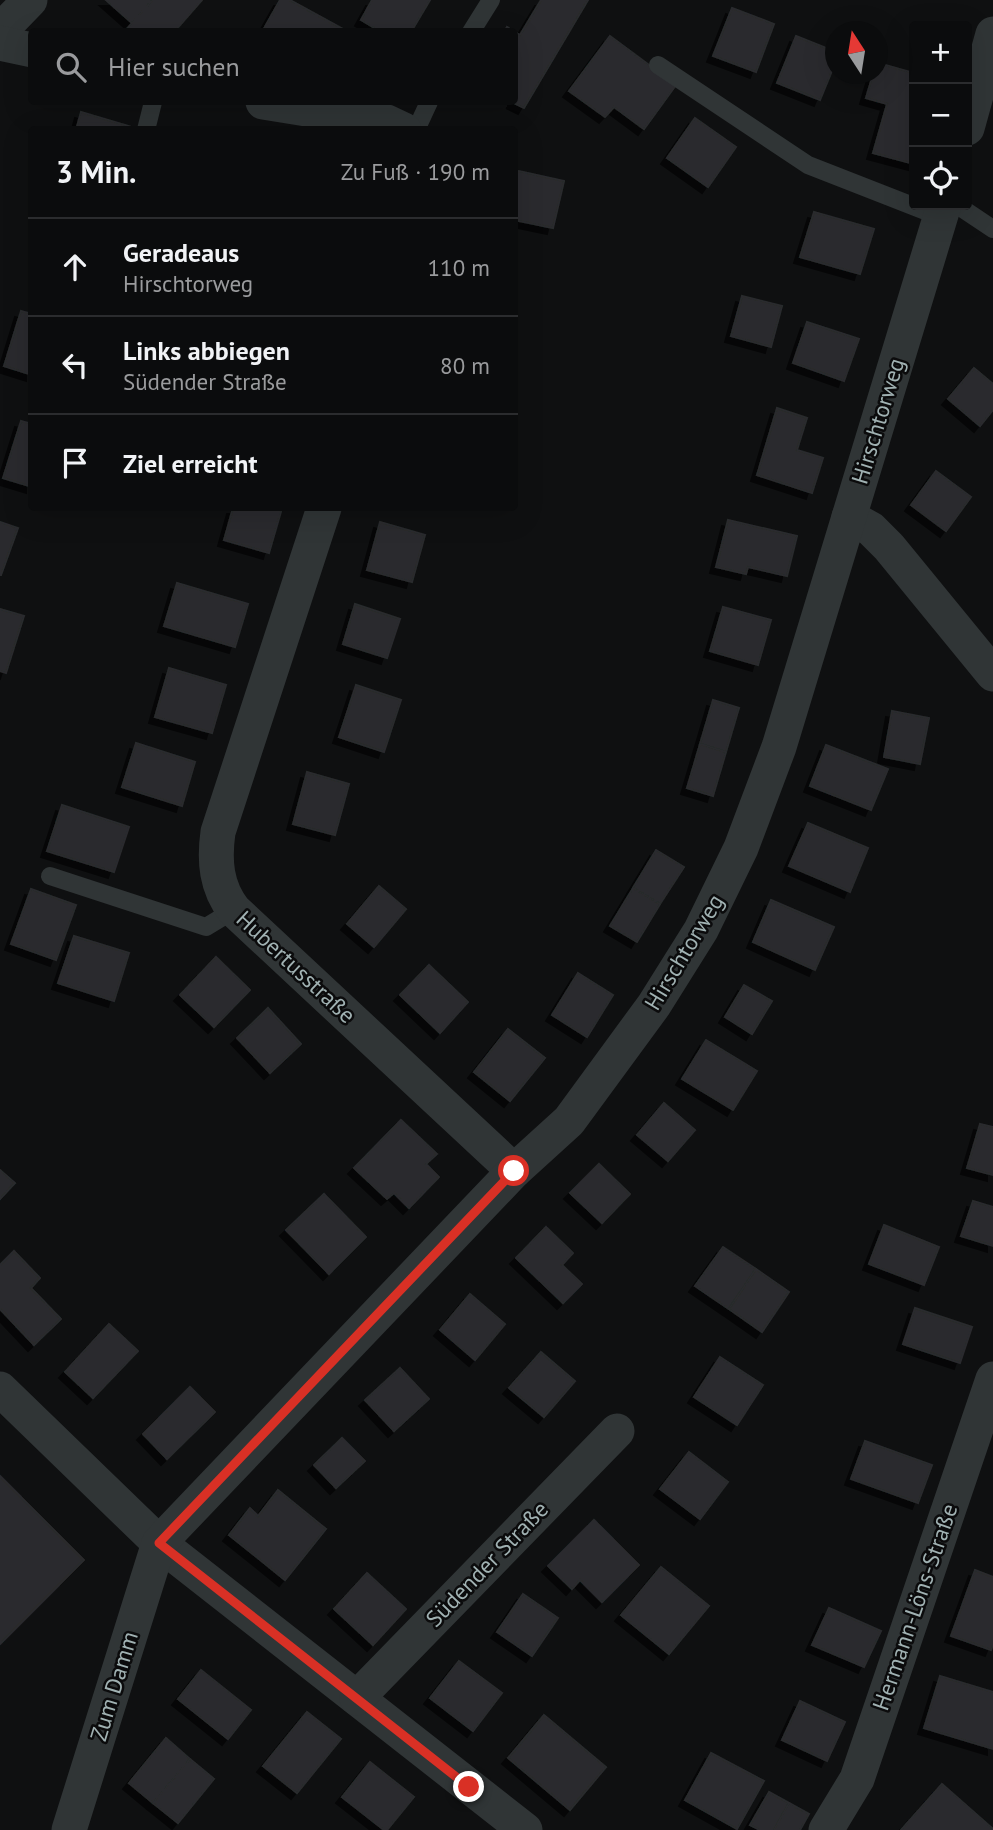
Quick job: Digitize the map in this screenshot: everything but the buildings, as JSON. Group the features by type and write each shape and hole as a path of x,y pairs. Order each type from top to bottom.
{"street":[{"path":"0,31 30,0"},
{"path":"972,110 993,34"},
{"path":"0,43 28,49"},
{"path":"282,105 387,122 396,126"},
{"name":"Hirschtorweg","path":"159,1543 514,1171 569,1121 654,1005 701,930 741,848 779,747 947,210"},
{"name":"Hubertusstraße","path":"323,511 218,832 215,852 220,887 234,910 514,1171"},
{"path":"849,517 871,529 889,547 993,674"},
{"name":"Hermann-Löns-Straße","path":"826,1830 857,1779 993,1379"},
{"path":"0,1389 159,1543 525,1830"},
{"name":"Südender Straße","path":"357,1698 617,1431"},
{"name":"Zum Damm","path":"69,1830 159,1543"}],"lane":[{"path":"474,28 491,0"},
{"path":"658,65 808,165 909,197"},
{"path":"147,126 152,105"},
{"path":"418,126 428,105"},
{"path":"949,210 993,229"},
{"path":"50,876 206,927 234,910"}],"route":[{"path":"469,1787 159,1543 514,1171"}]}
